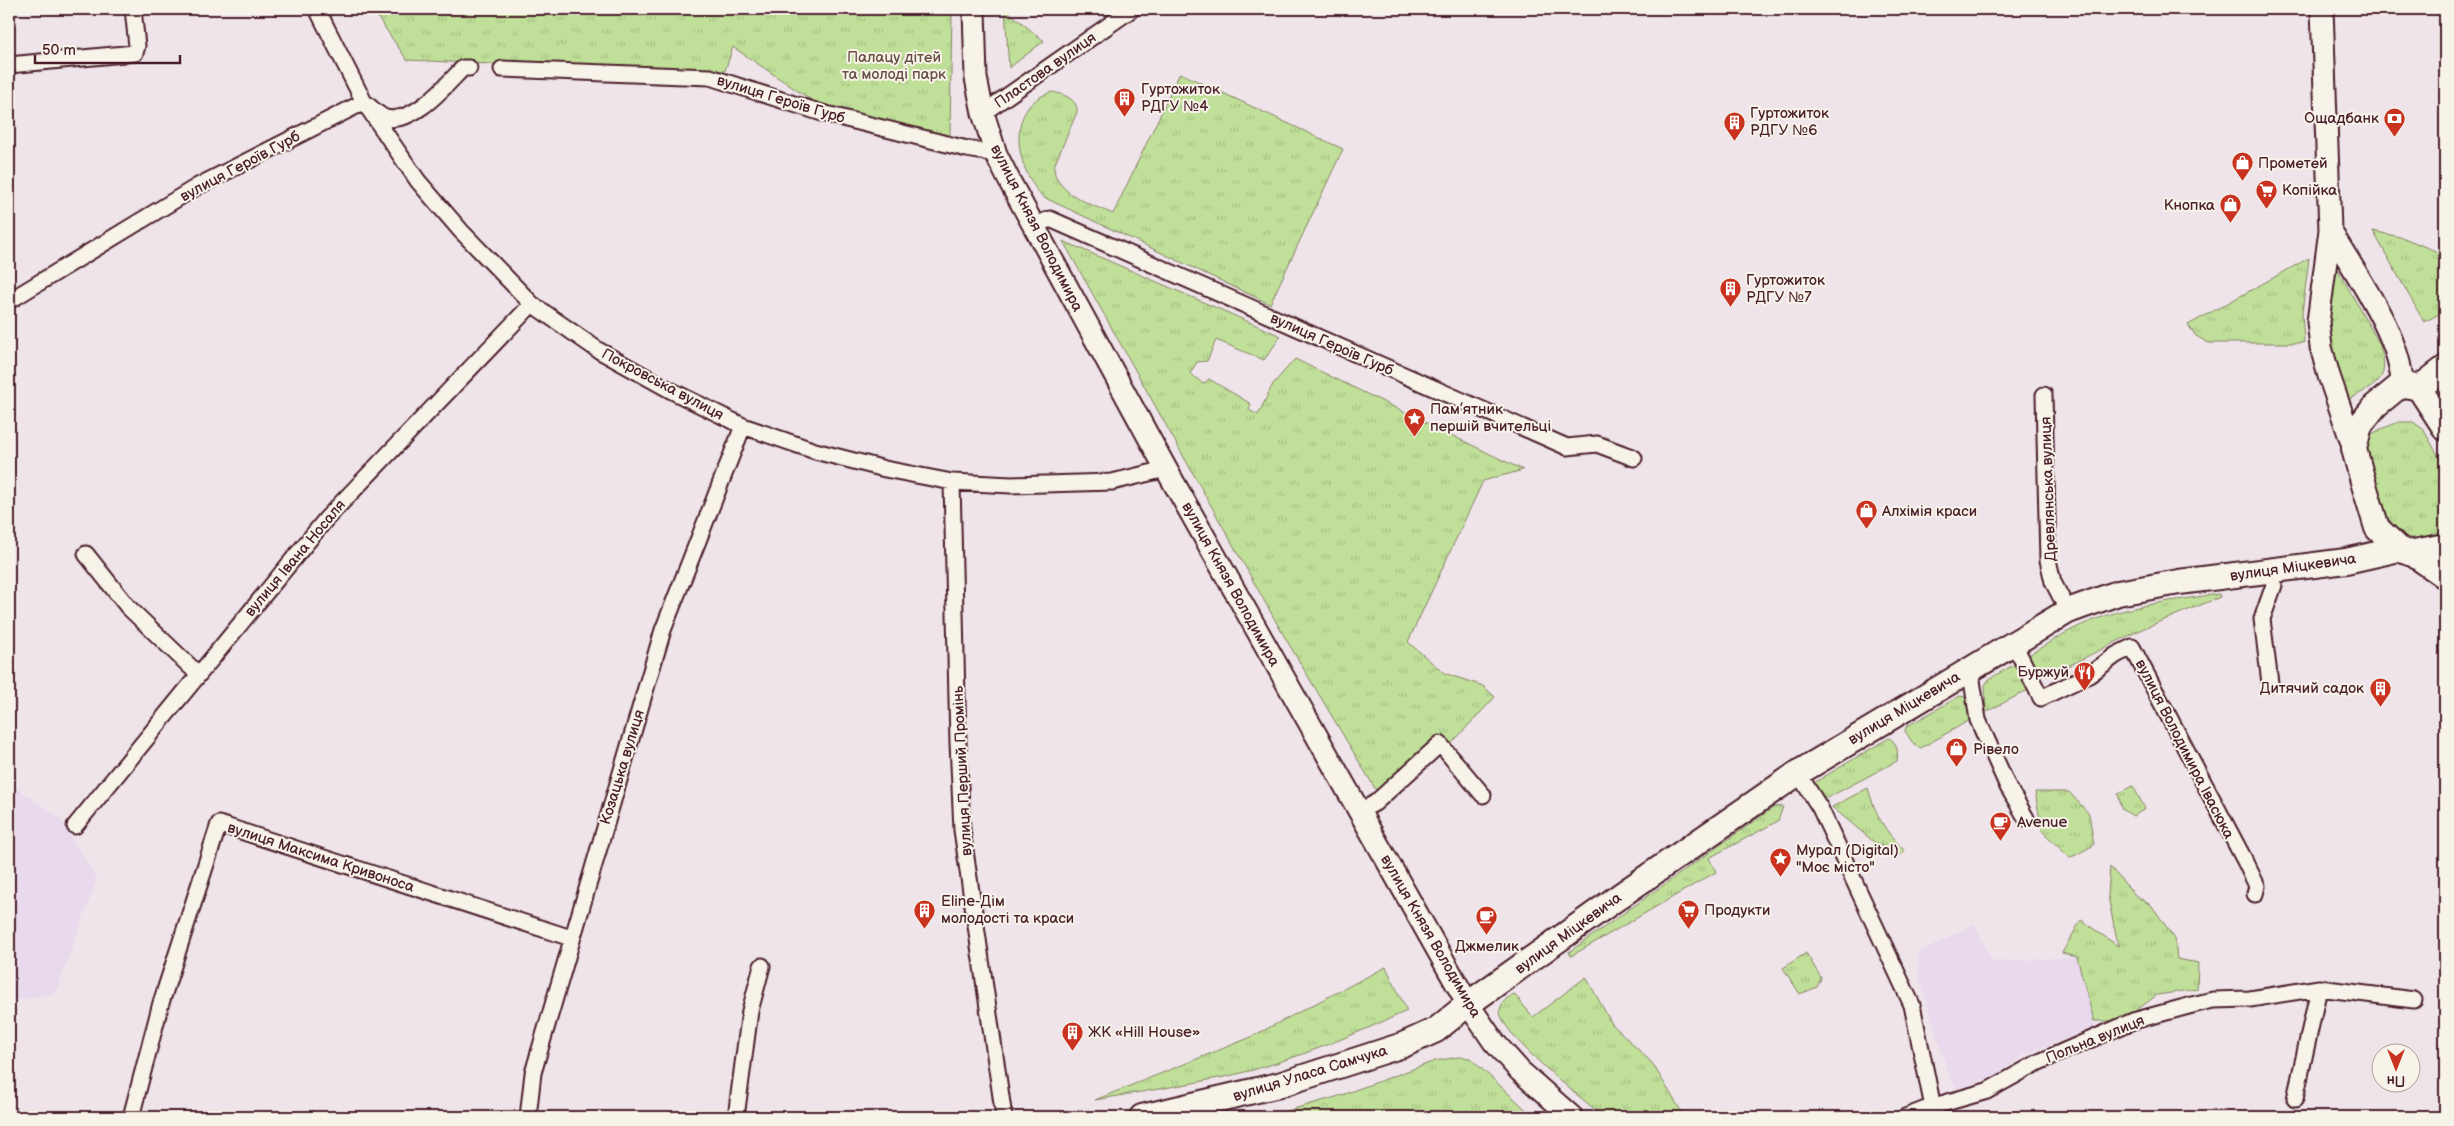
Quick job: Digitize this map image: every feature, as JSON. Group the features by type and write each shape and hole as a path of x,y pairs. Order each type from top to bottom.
{"main road":[{"path":"2404,551 2377,528 2354,449 2360,425 2375,406 2445,368"},
{"path":"2410,386 2445,428"},
{"name":"вулиця Міцкевича","path":"1468,1004 1798,772 2068,611 2118,593 2179,582 2346,562 2404,551 2445,546"},
{"name":"вулиця Уласа Самчука","path":"1142,1117 1279,1085 1403,1045 1436,1030 1468,1004"}],"street":[{"path":"9,65 135,53 137,46 134,9"},
{"name":"Покровська вулиця","path":"317,9 364,102 424,188 461,231 532,304 598,350 670,390 744,426 815,451 885,469 952,482 1010,485 1112,482 1166,469"},
{"name":"вулиця Князя Володимира","path":"974,9 976,78 983,113 996,154 1033,226 1166,469 1468,1004 1494,1042 1520,1071 1572,1117"},
{"name":"Пластова вулиця","path":"983,113 1132,9"},
{"path":"2322,9 2330,230 2318,322 2329,376 2354,449"},
{"path":"364,102 385,118 401,118 422,108 463,68 469,68"},
{"name":"вулиця Героїв Гурб","path":"502,69 710,77 822,113 967,149 996,154"},
{"name":"вулиця Героїв Гурб","path":"9,301 198,186 364,102"},
{"name":"вулиця Героїв Гурб","path":"1033,226 1050,219 1567,447 1597,444 1634,458"},
{"path":"2330,230 2394,341 2401,370 2410,386"},
{"name":"вулиця Івана Носаля","path":"75,826 326,519 532,304"},
{"name":"Древлянська вулиця","path":"2044,395 2048,560 2053,582 2068,611"},
{"name":"Козацька вулиця","path":"528,1117 533,1073 571,938 663,630 744,426"},
{"name":"вулиця Перший Промінь","path":"952,482 962,830 1004,1117"},
{"path":"2404,551 2445,578"},
{"path":"86,554 128,607 198,674"},
{"path":"2270,683 2262,619 2274,585 2271,571"},
{"name":"вулиця Володимира Івасюка","path":"2014,642 2041,698 2089,674 2116,655 2132,647 2245,861 2257,886 2255,894"},
{"path":"1970,668 1978,720 2008,787 2026,818"},
{"path":"1360,811 1375,803 1440,744 1483,795"},
{"path":"1798,772 1820,808 1912,1005 1933,1112"},
{"name":"вулиця Максима Кривоноса","path":"131,1117 162,1002 219,824 571,938"},
{"path":"736,1117 750,1011 762,966"},
{"path":"2295,1099 2319,988"},
{"name":"Польна вулиця","path":"1905,1117 1933,1112 1986,1091 2039,1062 2133,1021 2212,1000 2250,999 2319,988 2414,1000"}],"shaded area":[{"path":"9,783 59,817 97,879 55,994 15,1000 9,999"},
{"path":"1974,924 1993,962 2077,957 2095,1027 2021,1056 2000,1075 1958,1089 1950,1079 1919,977 1918,954"}],"green space":[{"name":"Палацу дітей та молоді парк","path":"372,9 952,9 950,136 820,106 733,47 725,71 618,70 407,60"},
{"path":"1005,9 1044,41 1009,68"},
{"path":"2440,9 2445,9 2445,121"},
{"path":"1180,73 1343,149 1270,304 1043,197 1033,185 1026,170 1021,155 1019,139 1021,124 1026,110 1037,99 1052,92 1065,96 1075,104 1077,112 1054,166 1055,175 1067,191 1085,202 1113,214"},
{"path":"2373,231 2404,238 2445,255 2445,311 2424,322"},
{"path":"1063,241 1281,336 1264,360 1216,340 1207,361 1197,362 1190,373 1203,384 1209,379 1251,404 1249,410 1258,415 1273,384 1295,359 1523,470 1483,481 1408,642 1444,673 1483,686 1495,697 1451,744 1441,737 1382,792 1376,790 1284,636"},
{"path":"2309,258 2302,313 2304,343 2209,343 2196,336 2188,325"},
{"path":"2334,263 2379,343 2384,365 2383,373 2375,384 2349,399 2331,347 2327,316"},
{"path":"2399,422 2413,422 2423,429 2445,467 2445,536 2420,539 2402,535 2392,525 2379,500 2369,470 2365,445 2368,438 2374,433"},
{"path":"2219,594 2220,597 2142,629 2048,676 2034,670 2027,656 2058,637 2106,615 2154,604"},
{"path":"2015,664 2028,690 1986,712 1985,685 1989,679"},
{"path":"1960,696 1965,697 1970,720 1921,748 1914,745 1905,731 1906,727"},
{"path":"1889,738 1896,745 1897,761 1827,798 1819,794 1812,784"},
{"path":"2133,786 2145,809 2133,816 2122,809 2118,794"},
{"path":"1868,788 1874,807 1882,822 1891,836 1905,851 1899,855 1874,842 1832,807"},
{"path":"2035,792 2069,792 2089,814 2094,845 2070,858 2042,831"},
{"path":"1783,806 1778,821 1709,858 1716,872 1571,956 1569,952 1774,807"},
{"path":"2110,867 2136,896 2152,906 2175,939 2177,959 2198,963 2197,989 2157,995 2122,1021 2094,1021 2077,957 2062,953 2081,920 2118,946 2108,896"},
{"path":"1806,953 1821,978 1817,987 1800,994 1783,968"},
{"path":"1386,967 1407,1011 1320,1048 1252,1070 1229,1076 1095,1100 1249,1038"},
{"path":"1586,977 1612,1024 1652,1063 1681,1111 1689,1117 1604,1117 1544,1067 1514,1036 1504,1022 1500,1008 1512,995 1514,994 1533,1017"},
{"path":"1458,1057 1470,1058 1534,1117 1265,1117 1336,1097 1435,1061"}],"place":[{"name":"Гуртожиток РДГУ №4","path":"1125,117"},
{"name":"Ощадбанк","path":"2395,137"},
{"name":"Гуртожиток РДГУ №6","path":"1734,141"},
{"name":"Прометей","path":"2242,182"},
{"name":"Копійка","path":"2266,209"},
{"name":"Кнопка","path":"2231,224"},
{"name":"Гуртожиток РДГУ №7","path":"1730,308"},
{"name":"Пам’ятник першій вчительці","path":"1414,437"},
{"name":"Алхімія краси","path":"1866,530"},
{"name":"Буржуй","path":"2085,691"},
{"name":"Дитячий садок","path":"2380,707"},
{"name":"Рівело","path":"1957,768"},
{"name":"Avenue","path":"2001,841"},
{"name":"Мурал (Digital) \"Моє місто\"","path":"1780,878"},
{"name":"Eline-Дім молодості та краси","path":"925,929"},
{"name":"Продукти","path":"1688,929"},
{"name":"Джмелик","path":"1487,936"},
{"name":"ЖК «Hill House»","path":"1072,1051"}]}
